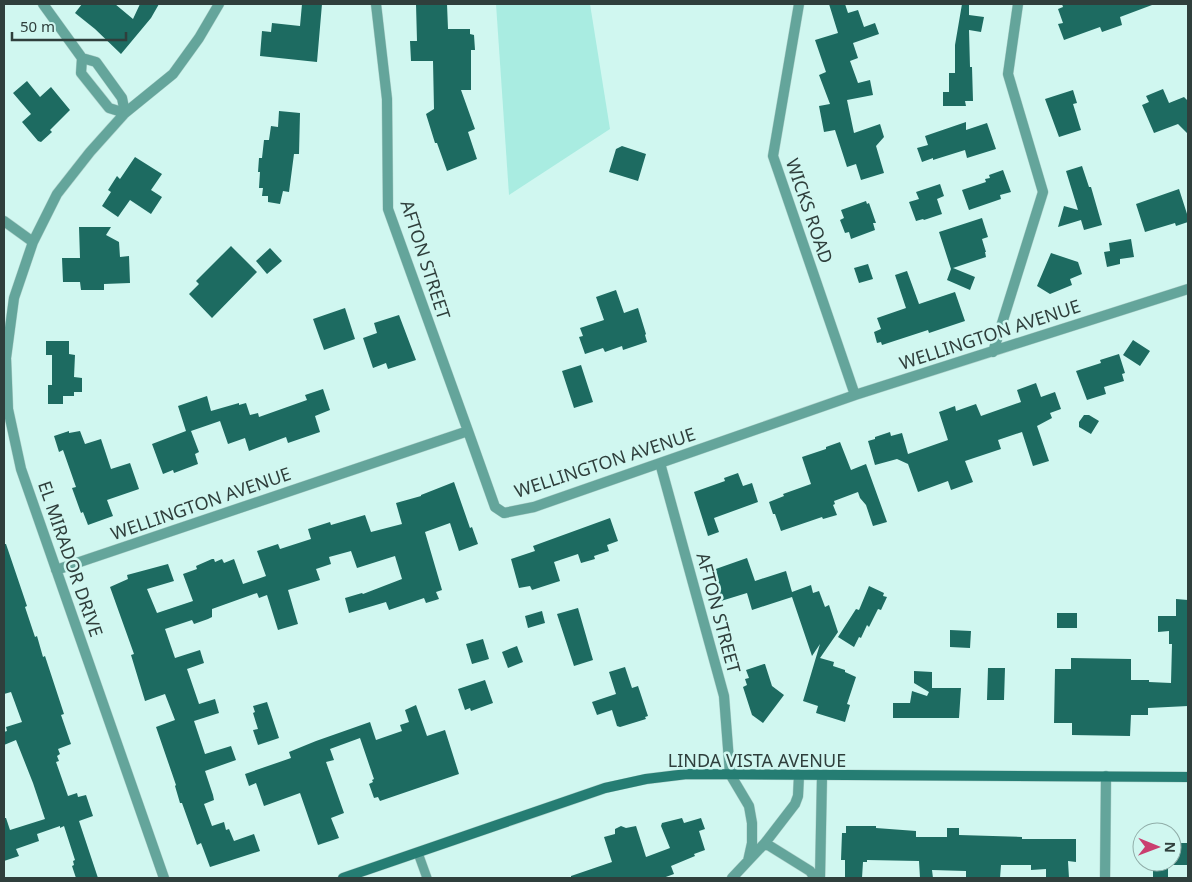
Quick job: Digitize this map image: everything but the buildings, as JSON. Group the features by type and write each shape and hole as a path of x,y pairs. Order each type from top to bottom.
{"main road":[{"name":"LINDA VISTA AVENUE","path":"343,878 604,788 646,779 687,774 1188,777"}],"street":[{"path":"43,4 82,58 96,62 122,98 125,113 108,108 81,73 82,58"},
{"name":"EL MIRADOR DRIVE","path":"164,878 21,469 8,410 6,358 14,298 33,242 57,194 90,152 125,113 173,74 199,38 219,4"},
{"name":"AFTON STREET","path":"376,4 386,99 388,209 468,431"},
{"name":"WICKS ROAD","path":"799,4 773,156 855,395"},
{"path":"994,352 1043,192 1008,74 1018,4"},
{"path":"4,221 33,242"},
{"name":"WELLINGTON AVENUE","path":"56,570 468,431 495,507 504,513 534,507 855,395 1188,289"},
{"name":"AFTON STREET","path":"660,463 724,696 730,774"},
{"path":"730,774 749,806 752,823 752,843 748,861"},
{"path":"732,878 765,843 796,802 799,775"},
{"path":"820,878 822,776"},
{"path":"1106,776 1106,878"},
{"path":"765,843 810,871 814,878"}],"lane":[{"path":"418,853 427,878"}],"green space":[{"path":"496,4 590,4 610,129 509,195"}]}
